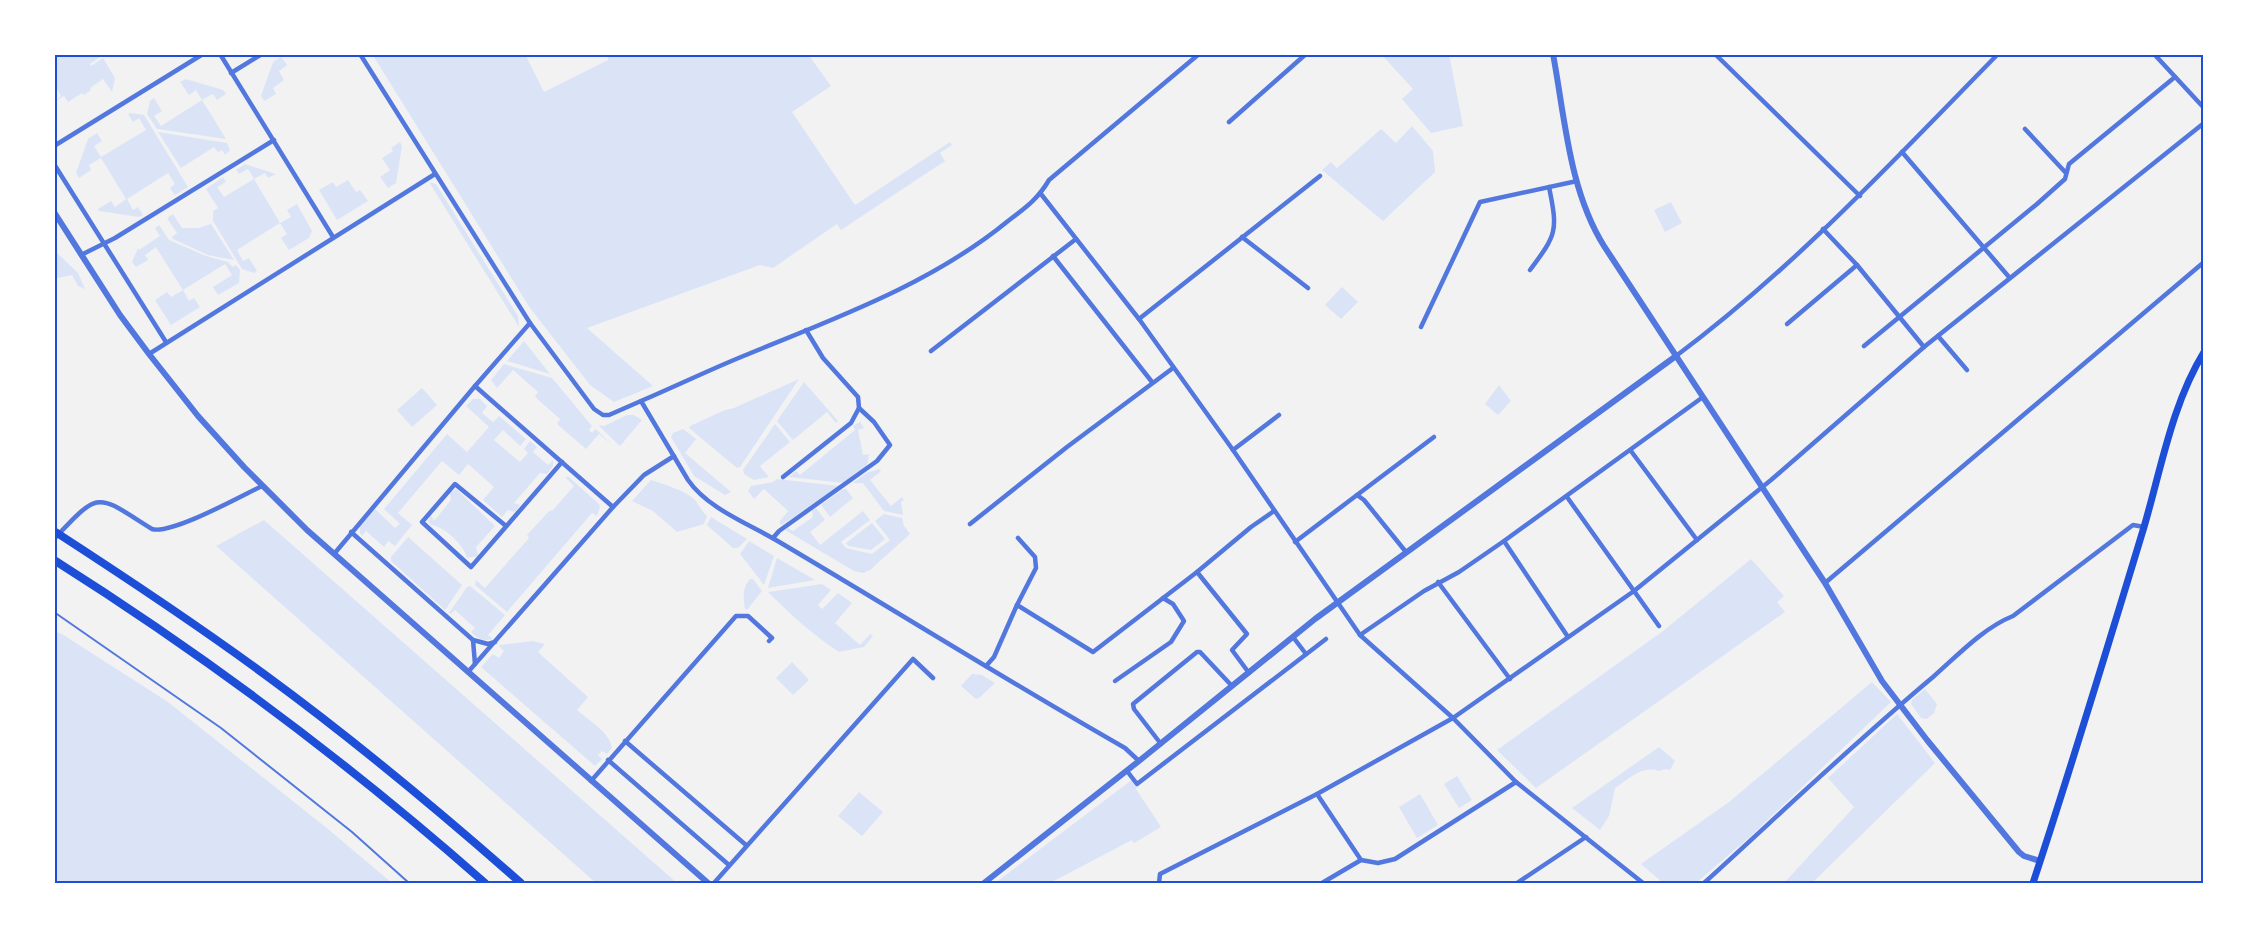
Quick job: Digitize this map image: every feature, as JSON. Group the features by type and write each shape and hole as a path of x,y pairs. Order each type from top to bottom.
{"highway":[{"path":"54,531 152,595 282,687 393,774 521,883"},
{"path":"54,560 201,658 253,696 367,784 485,883"}],"main road":[{"path":"2033,883 2174,424 2188,383 2204,352"}],"street":[{"path":"54,146 203,54"},
{"path":"220,54 333,237"},
{"path":"231,73 262,54"},
{"path":"360,54 530,322 594,409 603,415 609,415 891,293 951,261 996,231 1041,194 1049,180 1199,54"},
{"path":"1229,122 1306,54"},
{"path":"1553,54 1577,181 1589,218 1600,241 1825,583 1871,663 1899,704 2019,852 2040,861"},
{"path":"1716,54 1860,195"},
{"path":"984,883 1338,602 1727,317 1860,195 1998,54"},
{"path":"2154,54 2204,108"},
{"path":"1864,346 2037,204 2065,179 2069,164 2175,77"},
{"path":"1159,883 1160,874 1317,794 1453,718 1634,591 1762,487 1924,347 2204,123"},
{"path":"2025,129 2066,173"},
{"path":"81,255 274,140"},
{"path":"1902,152 2009,278"},
{"path":"54,164 166,342"},
{"path":"149,354 435,174"},
{"path":"1138,319 1320,176"},
{"path":"1421,327 1480,202 1577,181"},
{"path":"1530,270 1544,252 1553,234 1556,219 1549,187"},
{"path":"1041,194 1138,319 1233,450 1360,635 1453,718 1516,782 1643,883"},
{"path":"54,212 149,354 204,423 262,486 334,554 708,883"},
{"path":"1823,229 1857,265 1924,347"},
{"path":"1242,237 1308,288"},
{"path":"931,351 1076,239"},
{"path":"1053,256 1152,382"},
{"path":"1825,583 2204,262"},
{"path":"1787,324 1857,265"},
{"path":"334,554 530,322"},
{"path":"783,477 851,423 859,408 858,397 823,358 806,330"},
{"path":"1938,336 1967,370"},
{"path":"970,524 1173,368"},
{"path":"475,386 613,507"},
{"path":"1360,635 1438,582 1459,572 1504,542 1703,397"},
{"path":"641,401 692,485 702,497 1125,748 1139,761"},
{"path":"773,538 779,531 877,461 888,450 890,442 870,417 859,408"},
{"path":"1233,450 1279,414"},
{"path":"1295,542 1434,437"},
{"path":"1631,451 1697,540"},
{"path":"468,672 613,507 645,475 674,456"},
{"path":"506,526 455,484 422,522 471,567 562,462"},
{"path":"54,539 86,506 99,501 113,504 158,531 174,528 262,486"},
{"path":"1357,495 1364,500 1406,552"},
{"path":"1566,497 1659,626"},
{"path":"1017,605 1093,652 1274,511"},
{"path":"1704,883 1899,704 1985,633 2013,616 2133,525 2144,527"},
{"path":"351,532 473,640 488,644 497,641"},
{"path":"986,666 994,657 1036,568 1035,557 1018,538"},
{"path":"1504,542 1568,637"},
{"path":"1197,572 1247,634 1232,650 1249,673"},
{"path":"1438,582 1510,679"},
{"path":"1115,681 1171,642 1184,621 1173,604 1162,598"},
{"path":"591,781 736,616 748,616 772,638 769,640"},
{"path":"1293,637 1306,654"},
{"path":"1127,771 1137,784 1326,639"},
{"path":"473,640 476,664"},
{"path":"1161,744 1134,709 1133,704 1197,652 1200,652 1232,686"},
{"path":"714,883 913,659 933,678"},
{"path":"624,741 746,845"},
{"path":"608,760 729,865"},
{"path":"1322,883 1361,860 1378,862 1395,859 1516,782"},
{"path":"1317,794 1361,860"},
{"path":"1517,883 1586,837"}],"lane":[{"path":"54,612 221,728 352,832 409,883"}],"shaded area":[{"path":"54,54 100,54 101,56 90,64 91,66 103,58 115,78 112,92 103,79 84,95 82,93 68,102 64,96 54,102 61,96 54,84"},
{"path":"372,54 499,54 501,57 507,54 525,54 544,92 608,60 608,54 808,54 831,86 792,112 855,205 950,142 952,145 940,153 945,161 841,230 837,224 773,268 760,265 587,328 653,386 614,402 590,385 530,308"},
{"path":"1381,54 1449,54 1463,126 1431,133 1402,99 1413,89"},
{"path":"281,57 287,65 279,71 284,80 273,88 276,94 264,101 261,96 273,62"},
{"path":"186,79 223,90 226,94 217,100 213,94 202,100 196,90 189,95 180,82"},
{"path":"154,98 162,111 154,116 161,126 202,100 226,139 157,129 147,114 150,101"},
{"path":"128,114 144,115 188,187 175,195 170,188 175,184 168,173 127,199 133,210 138,207 143,215 139,217 99,211 98,209 111,201 115,207 126,199 101,158 89,165 91,170 79,178 76,173 88,139 97,133 102,141 94,146 101,157 146,130 139,118 133,122"},
{"path":"1412,126 1433,151 1435,172 1383,221 1322,170 1331,162 1337,168 1381,129 1396,143"},
{"path":"158,132 227,143 230,150 225,155 222,150 218,152 214,147 181,168"},
{"path":"400,142 402,146 396,183 388,188 380,177 390,170 382,158 393,151 391,148"},
{"path":"245,164 276,174 268,178 265,173 254,179 248,169 239,174 236,170"},
{"path":"223,177 226,182 217,187 224,197 254,179 280,223 237,250 243,261 249,258 257,271 254,273 242,269 213,221 213,211 218,208 206,189"},
{"path":"348,180 356,192 360,190 368,201 337,220 319,190 333,182 336,187"},
{"path":"429,182 436,184 518,316 519,327"},
{"path":"1671,202 1682,223 1665,232 1654,210"},
{"path":"297,204 312,231 309,238 289,250 281,238 287,234 280,223 291,217 287,210"},
{"path":"173,214 182,228 198,228 211,224 234,260 208,255 173,239 172,237 177,233 167,218"},
{"path":"159,225 169,240 206,256 228,262 233,267 236,265 240,270 239,283 218,295 213,287 232,275 225,264 183,290 156,247 145,255 148,260 136,267 132,262 138,248 139,250 160,236 155,228"},
{"path":"54,250 78,273 85,289 78,286 72,275 58,278 54,275"},
{"path":"1342,287 1358,302 1341,319 1325,305"},
{"path":"183,290 189,301 194,298 200,307 171,325 155,300 167,292 171,297"},
{"path":"524,341 550,374 507,361"},
{"path":"504,364 552,378 592,426 589,430 592,433 595,429 611,444 599,434 586,449 557,424 560,419 535,397 538,392 513,370 497,388 491,380"},
{"path":"799,379 740,467 737,468 689,428 725,410"},
{"path":"804,382 838,421 836,423 827,412 793,440 777,421"},
{"path":"1499,385 1511,401 1498,415 1485,404"},
{"path":"422,388 437,405 412,427 397,410"},
{"path":"473,399 480,399 487,406 482,413 493,422 499,416 526,439 520,446 503,430 494,440 520,462 528,453 524,449 530,441 537,447 533,452 548,465 553,460 553,466 547,474 540,473 514,503 520,505 515,512 508,510 502,517 483,500 494,487 468,464 459,475 442,461 398,513 412,525 395,546 388,541 384,547 366,531 362,536 360,526 375,509 395,528 400,524 384,509 447,434 467,452 489,427 466,406"},
{"path":"627,415 634,415 642,420 620,446 598,425 604,426"},
{"path":"860,422 864,428 858,430 863,455 869,454 867,466 843,483 789,477 796,471 800,475 855,430 853,426"},
{"path":"775,424 790,442 760,466 769,477 754,480 744,474 743,470"},
{"path":"683,429 696,439 685,453 731,492 725,495 694,476 671,437 673,433"},
{"path":"879,469 881,471 870,480 891,506 902,497 904,500 901,502 903,515 884,511 863,483 853,483 866,473"},
{"path":"565,477 569,477 599,504 597,516 592,513 507,612 475,585 476,580 485,588 529,538 527,535 574,486"},
{"path":"777,479 839,486 782,525 779,522 788,511 764,489 754,499 748,491 751,486 773,482"},
{"path":"651,480 674,488 695,500 707,516 704,524 677,532 653,511 632,501"},
{"path":"456,489 495,526 476,547 478,556 467,558 453,537 428,521 431,515 434,521 451,500 450,493"},
{"path":"846,489 853,498 830,517 821,505"},
{"path":"816,508 825,520 810,532 820,545 863,511 870,520 841,542 846,548 872,554 890,540 875,521 884,514 902,518 910,534 870,570 863,573 854,571 785,530 788,528 793,531 813,517 812,511"},
{"path":"711,517 747,539 738,548 733,548 707,525"},
{"path":"264,520 677,883 596,883 216,546"},
{"path":"872,523 885,539 871,550 848,546 846,543"},
{"path":"408,537 462,585 445,610 391,561 391,557"},
{"path":"749,541 774,556 764,585 740,554"},
{"path":"777,558 815,580 768,588"},
{"path":"1751,559 1784,596 1777,602 1785,612 1536,788 1497,750 1663,631"},
{"path":"750,579 753,579 762,591 747,610 744,593"},
{"path":"822,584 831,590 818,605 822,609 838,593 852,603 835,623 860,645 870,634 873,636 864,647 839,652 802,624 768,592"},
{"path":"470,586 505,615 488,635 493,639 478,638 471,632 475,628 455,610 449,613"},
{"path":"54,631 168,702 392,883 54,883"},
{"path":"533,641 545,644 538,652 588,697 577,710 603,732 612,748 607,754 602,751 598,755 602,759 595,766 481,667 493,654 499,658 504,651 500,645"},
{"path":"792,662 809,680 793,695 776,678"},
{"path":"972,674 982,675 995,683 976,699 961,686"},
{"path":"1872,682 1891,702 1751,836 1696,883 1663,883 1641,864 1729,802"},
{"path":"1925,689 1937,704 1934,713 1927,719 1921,718 1911,704 1912,700"},
{"path":"1897,714 1935,763 1812,883 1784,883 1854,807 1828,778"},
{"path":"1659,747 1675,761 1670,770 1641,771 1615,788 1609,816 1600,830 1572,808"},
{"path":"1457,776 1472,800 1459,808 1444,784"},
{"path":"1133,779 1137,784 1136,789 1161,827 1134,843 1132,840 1050,883 995,883"},
{"path":"859,792 883,812 862,836 838,816"},
{"path":"1420,794 1438,825 1417,838 1399,807"}]}
